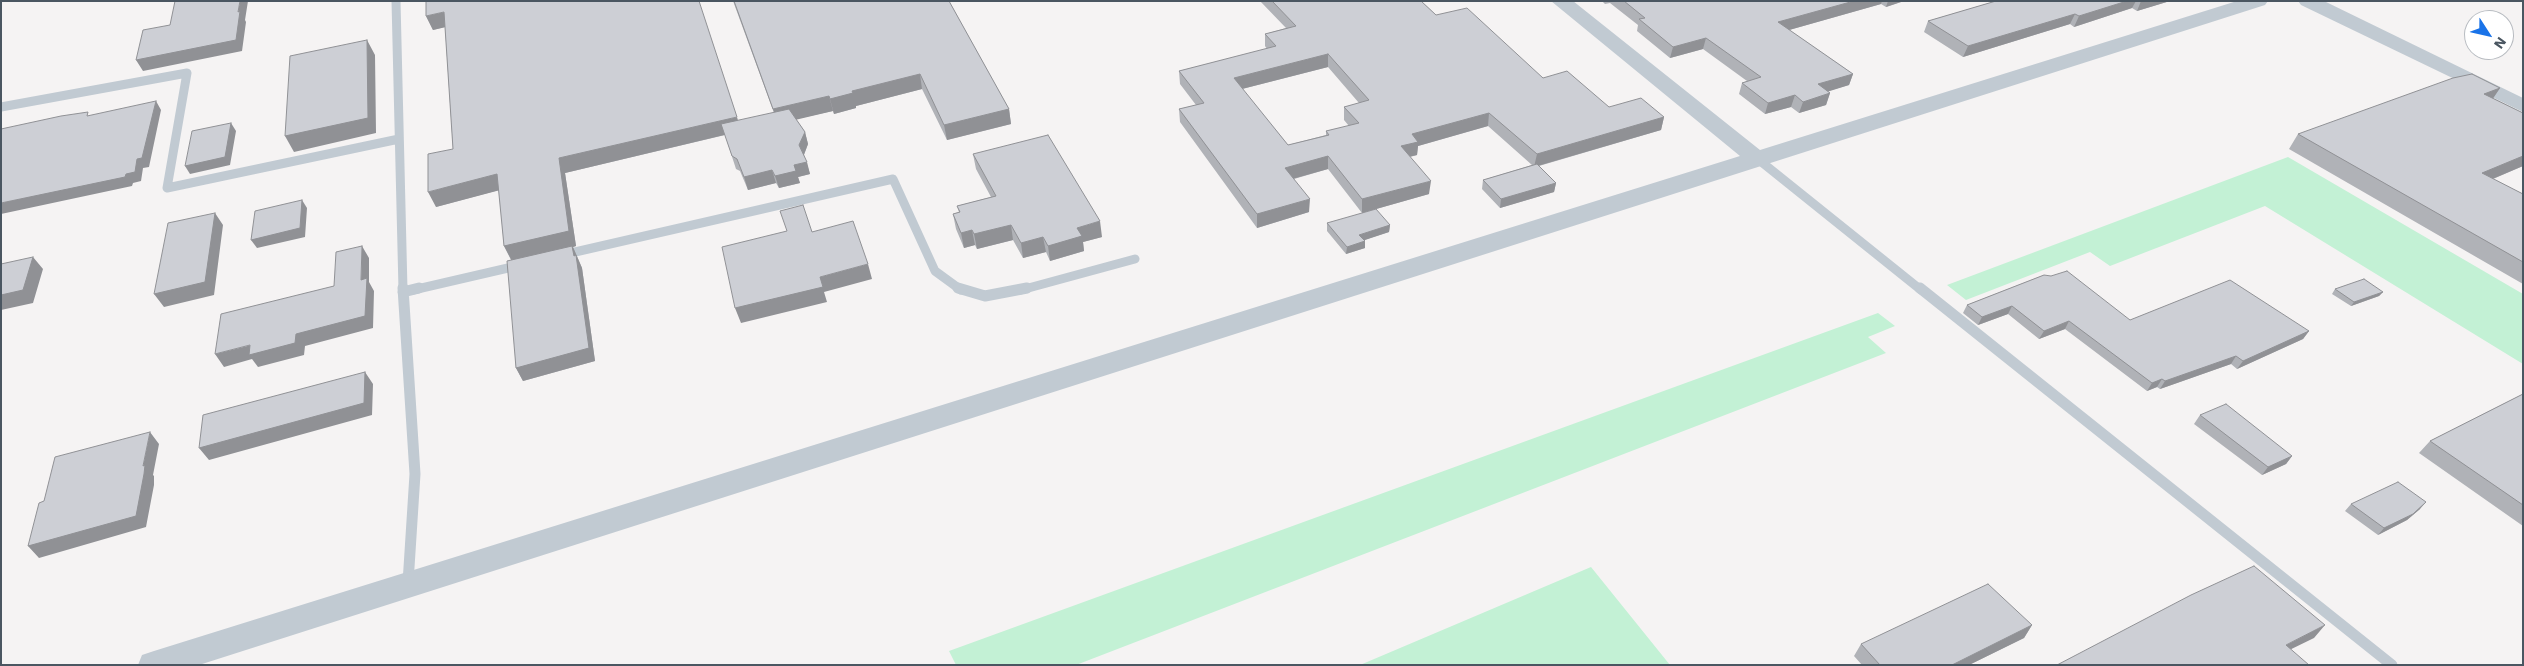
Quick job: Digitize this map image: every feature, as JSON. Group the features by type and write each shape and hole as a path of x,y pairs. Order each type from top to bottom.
{"street":[{"path":"1561,1 1759,160"},
{"path":"154,665 2258,1"},
{"path":"2308,1 2523,106"}],"lane":[{"path":"396,1 402,292 415,474 408,584"},
{"path":"1,107 187,73 167,188 399,139"},
{"path":"1759,160 2392,665"},
{"path":"556,256 893,179 935,271 949,284 963,291 985,296 1025,289 1135,259"},
{"path":"402,292 528,263"}],"green space":[{"path":"2288,157 2523,294 2523,364 2265,206 2110,266 2090,252 1966,300 1947,285"},
{"path":"1878,313 1895,326 1868,337 1886,353 1076,665 956,665 949,651"},
{"path":"1591,567 1670,665 1360,665"}],"building":[{"path":"175,1 240,1 236,40 136,60 143,30 170,25"},
{"path":"426,1 699,1 737,117 559,158 569,231 504,246 497,174 428,192 428,154 453,149 444,12 426,16"},
{"path":"734,1 949,1 1009,109 944,125 920,74 852,91 853,93 830,99 829,96 773,109"},
{"path":"1272,1 1421,1 1436,15 1467,8 1543,78 1567,71 1609,107 1641,98 1664,117 1537,154 1489,113 1412,134 1418,142 1401,146 1431,181 1362,199 1328,156 1285,168 1310,199 1257,214 1179,109 1204,103 1179,71 1276,46 1265,34 1296,26","holes":["1328,54 1369,100 1344,107 1359,123 1326,131 1329,135 1288,145 1234,78"]},
{"path":"1624,1 1854,1 1778,22 1853,74 1818,84 1830,93 1803,102 1795,95 1768,103 1742,83 1761,77 1706,38 1673,47 1639,19 1645,18"},
{"path":"1996,1 2127,1 2079,16 2075,14 1968,46 1928,21"},
{"path":"367,40 368,118 285,136 290,56"},
{"path":"2472,74 2500,88 2484,94 2523,113 2523,156 2482,173 2523,194 2523,262 2298,134 2453,78"},
{"path":"156,101 142,158 137,159 135,172 126,174 125,177 1,203 1,129 88,112 87,116"},
{"path":"789,109 805,132 799,145 807,162 794,165 796,171 775,176 772,170 744,177 737,159 732,156 721,124"},
{"path":"231,123 225,157 185,166 192,131"},
{"path":"1048,135 1100,221 1077,228 1082,236 1048,246 1043,237 1021,243 1011,225 974,234 972,230 961,233 953,214 960,212 957,206 996,196 973,154"},
{"path":"1537,164 1556,183 1501,199 1483,180"},
{"path":"302,200 300,228 251,240 255,211"},
{"path":"803,205 812,232 853,221 868,264 820,277 823,287 735,308 722,247 787,231 780,211"},
{"path":"1376,209 1390,225 1359,235 1365,241 1347,247 1327,223"},
{"path":"215,213 205,282 154,294 168,223"},
{"path":"362,246 361,280 367,278 365,316 296,334 295,343 249,355 250,345 215,354 221,314 334,286 336,252"},
{"path":"572,246 574,256 576,255 589,348 516,368 507,261"},
{"path":"33,257 23,290 1,295 1,264"},
{"path":"2067,271 2130,320 2230,280 2309,331 2243,361 2236,356 2165,381 2162,379 2152,383 2069,321 2044,331 2012,306 1982,317 1967,305 2044,275 2051,276"},
{"path":"2364,279 2383,292 2354,302 2335,289"},
{"path":"365,372 364,403 199,448 203,415"},
{"path":"2523,394 2523,505 2430,441"},
{"path":"2226,404 2292,456 2268,467 2200,415"},
{"path":"150,432 136,516 28,546 39,503 44,501 55,457"},
{"path":"2398,482 2426,502 2413,514 2384,528 2351,504"},
{"path":"2254,566 2325,625 2286,645 2309,665 2057,665 2191,595"},
{"path":"1988,584 2032,625 1952,665 1880,665 1861,644"}]}
